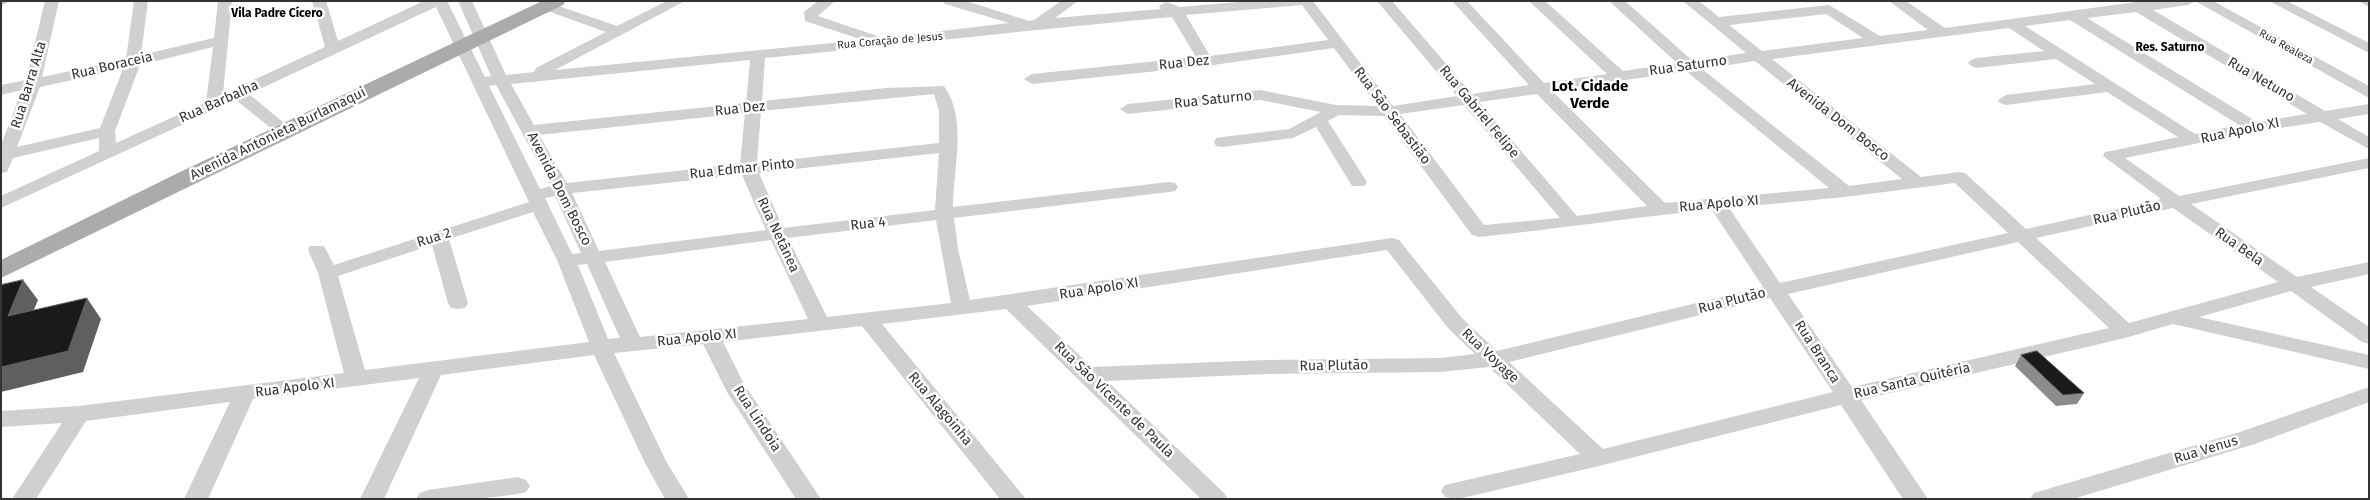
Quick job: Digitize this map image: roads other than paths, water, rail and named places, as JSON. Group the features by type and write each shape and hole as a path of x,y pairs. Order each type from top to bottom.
{"main road":[{"name":"Avenida Antonieta Burlamaqui","path":"1,259 278,126 548,3"},
{"name":"Avenida Antonieta Burlamaqui","path":"1,270 459,43"}],"street":[{"name":"Rua Barra Alta","path":"3,159 33,83 52,1"},
{"path":"108,153 108,131 133,62 142,1"},
{"path":"214,105 225,1"},
{"path":"319,1 333,50"},
{"name":"Rua Barbalha","path":"1,203 438,1"},
{"name":"Avenida Dom Bosco","path":"438,1 537,199 566,260 601,347 656,463 677,499"},
{"name":"Avenida Dom Bosco","path":"465,1 501,80 561,189 633,344"},
{"path":"537,75 540,71 678,1"},
{"path":"828,1 811,12 810,18 885,42"},
{"path":"950,1 1034,25 1071,1"},
{"path":"1156,1 1184,8 1206,61"},
{"name":"Rua Coração de Jesus","path":"479,82 758,53 885,42 1184,8 1301,1"},
{"name":"Rua São Sebastião","path":"1306,1 1480,231"},
{"name":"Rua Gabriel Felipe","path":"1384,1 1573,222"},
{"path":"1459,1 1541,89 1661,209"},
{"path":"1536,1 1619,76"},
{"path":"1616,1 1689,66 1845,192"},
{"path":"1690,1 1757,56"},
{"path":"1896,1 1943,33"},
{"name":"Rua Saturno","path":"1128,109 1260,95 1336,110 1390,111 1757,56 2072,16 2133,4 2188,1"},
{"name":"Rua Realeza","path":"2202,1 2369,94"},
{"path":"2276,1 2369,49"},
{"path":"548,3 617,31"},
{"name":"Rua Netuno","path":"2133,4 2369,144"},
{"path":"1715,22 1810,10 1834,10 1876,40"},
{"path":"2072,16 2254,127"},
{"path":"2012,24 2193,140"},
{"name":"Rua Boraceia","path":"1,90 133,62 222,40"},
{"name":"Rua Dez","path":"1032,79 1206,61 1336,43"},
{"name":"Rua Netânea","path":"758,53 748,168 777,234 821,324"},
{"path":"1976,63 2058,54"},
{"name":"Avenida Dom Bosco","path":"1757,56 1918,183"},
{"path":"2006,100 2108,87"},
{"name":"Rua Dez","path":"529,131 938,89 946,99 949,147"},
{"path":"239,94 278,126"},
{"name":"Rua Apolo XI","path":"2111,156 2254,127 2369,109"},
{"path":"1222,142 1282,136 1320,121 1336,110"},
{"path":"1320,121 1358,182"},
{"path":"3,159 108,131"},
{"path":"949,147 943,196 944,215 953,275 962,308"},
{"name":"Rua Edmar Pinto","path":"537,199 561,189 949,147"},
{"name":"Rua Bela","path":"2111,156 2369,337"},
{"name":"Rua Plutão","path":"1087,375 1266,367 1440,364 1493,359 1776,290 2174,202 2369,163"},
{"name":"Rua Apolo XI","path":"1480,231 1573,222 1661,209 1845,192 1959,177 2023,236"},
{"name":"Rua 4","path":"566,260 1169,188"},
{"name":"Rua 2","path":"328,272 439,236 537,199"},
{"name":"Rua Branca","path":"1718,205 1916,499"},
{"path":"439,236 458,303"},
{"path":"2023,236 2125,331"},
{"name":"Rua Apolo XI","path":"1,419 79,414 357,380 434,368 601,347 710,337 1011,302 1392,244"},
{"name":"Rua Voyage","path":"1392,244 1455,323 1480,349 1599,458"},
{"path":"317,250 328,272 357,380"},
{"name":"Rua Santa Quitéria","path":"1453,491 1599,458 1846,396 2125,331 2294,284 2365,272"},
{"name":"Rua São Vicente de Paula","path":"1011,302 1216,499"},
{"path":"2171,317 2369,362"},
{"name":"Rua Alagoinha","path":"867,319 1014,499"},
{"name":"Rua Lindoia","path":"710,337 735,387 809,499"},
{"path":"372,499 434,368"},
{"path":"196,499 245,394"},
{"name":"Rua Venus","path":"2042,499 2248,438 2369,394"},
{"path":"24,499 79,414"},
{"path":"428,499 518,486"}],"district":[{"name":"Vila Padre Cícero","path":"277,14"},
{"name":"Res. Saturno","path":"2170,48"},
{"name":"Lot. Cidade Verde","path":"1590,96"}]}
